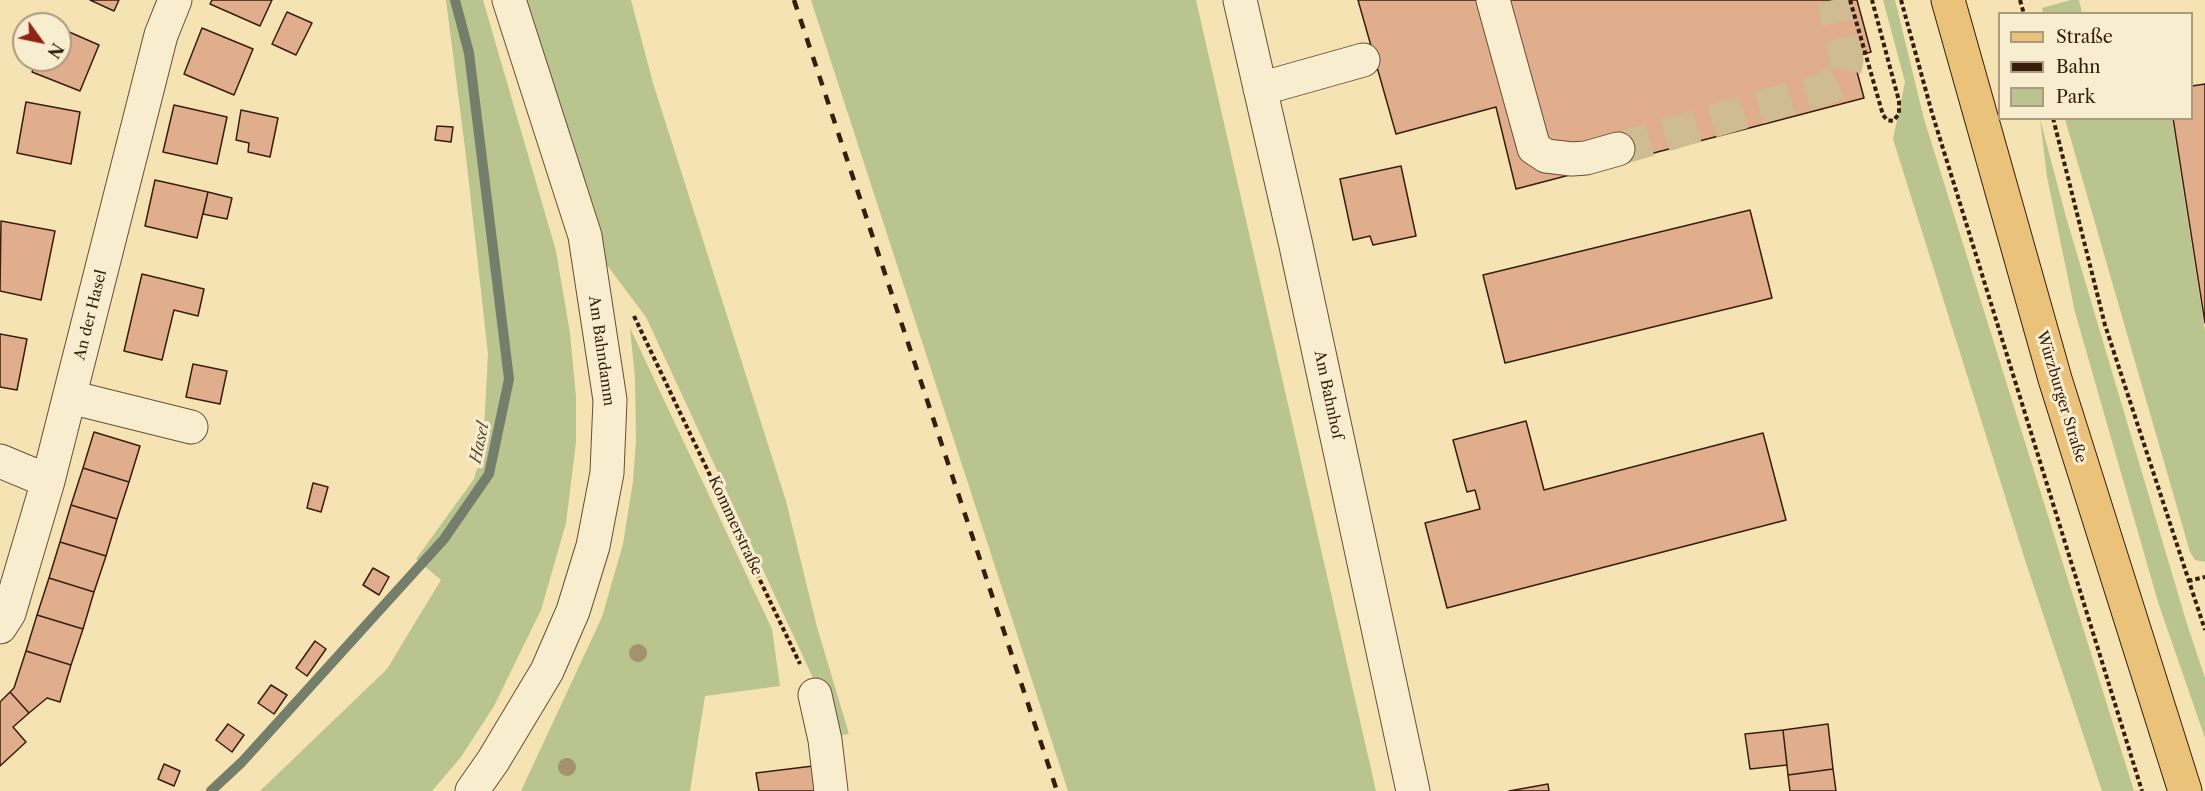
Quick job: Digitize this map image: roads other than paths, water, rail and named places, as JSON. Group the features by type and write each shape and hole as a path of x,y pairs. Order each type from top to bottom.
{"main road":[{"name":"Würzburger Straße","path":"1948,0 2055,379 2185,791"}],"street":[{"name":"An der Hasel","path":"0,627 9,613 48,480 161,34 175,0"},
{"name":"Am Bahndamm","path":"472,791 493,762 547,671 573,611 593,546 607,473 610,400 585,236 509,0"},
{"name":"Am Bahnhof","path":"1240,0 1295,241 1413,791"},
{"path":"1493,0 1534,148 1546,156 1560,159 1586,158 1618,149"},
{"path":"1260,89 1364,60"},
{"path":"70,397 191,427"},
{"path":"0,461 48,480"},
{"path":"815,694 825,740 831,791"}],"waterway":[{"name":"Hasel","path":"211,791 242,762 444,539 489,474 509,379 469,53 455,0"}],"tunnel":[{"path":"1618,149 1823,89 1843,79 1847,60 1833,0"}],"railway":[{"path":"794,0 1057,791"}]}
